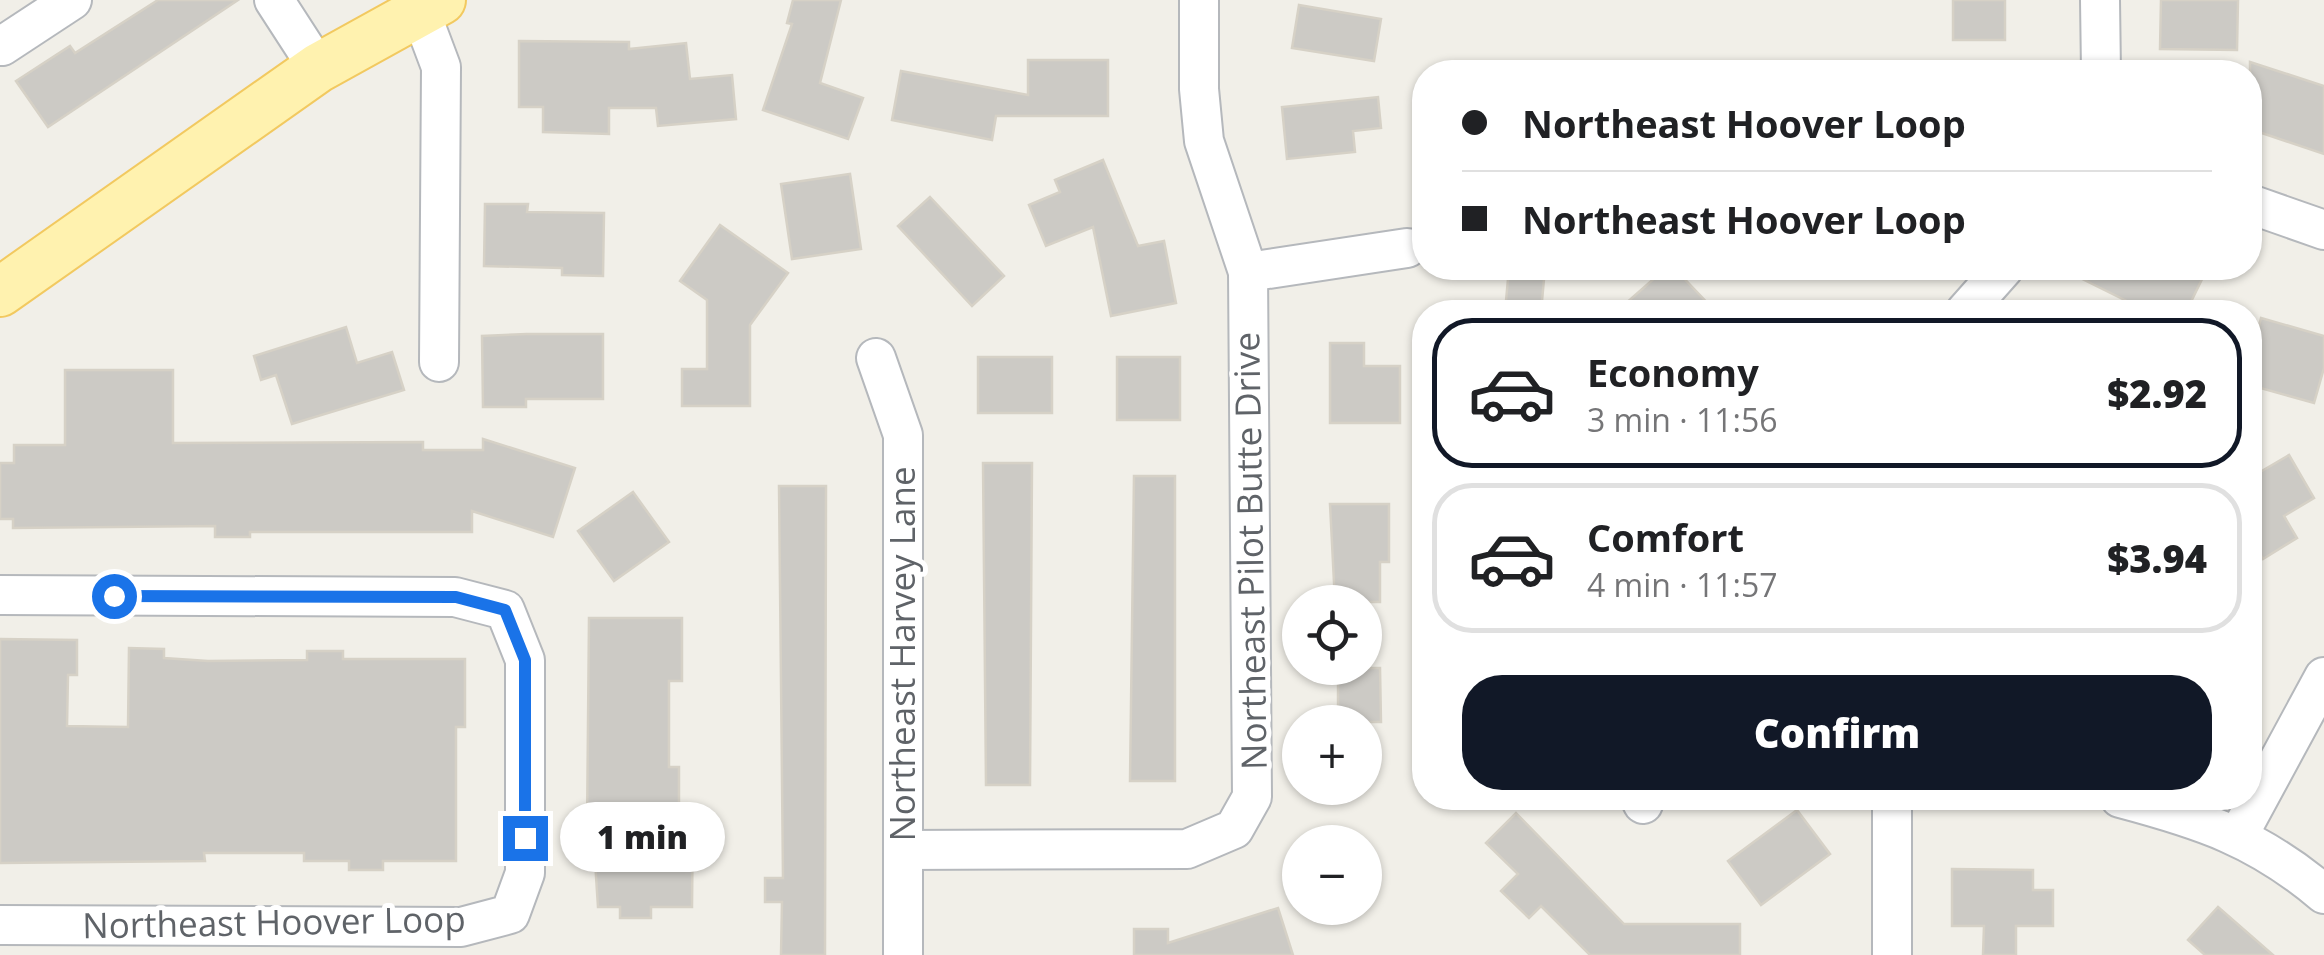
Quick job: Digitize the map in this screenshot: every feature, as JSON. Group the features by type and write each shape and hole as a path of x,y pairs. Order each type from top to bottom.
{"main road":[{"path":"0,292 318,68 430,5"}],"street":[{"path":"2,46 72,0"},
{"path":"274,0 318,68"},
{"name":"Northeast Pilot Butte Drive","path":"904,850 1187,849 1234,829 1252,797 1248,272 1204,141 1198,89 1199,0"},
{"path":"2100,0 2100,60"},
{"path":"430,5 441,67 439,362"},
{"path":"2262,208 2324,230"},
{"path":"1248,272 1407,248"},
{"path":"1976,300 1993,280"},
{"name":"Northeast Harvey Lane","path":"876,358 903,435 903,955"},
{"name":"Northeast Hoover Loop","path":"0,595 456,597 505,610 525,660 525,873 510,914 460,927 0,925"},
{"path":"2262,791 2324,676"},
{"path":"1892,810 1892,955"},
{"path":"2157,810 2238,836 2280,858 2324,894"},
{"path":"2238,836 2252,810"}],"building":[{"path":"158,0 238,0 48,127 16,81 70,46 75,53"},
{"path":"793,0 841,0 820,83 863,98 848,139 763,110 792,24 787,23"},
{"path":"1953,0 2005,0 2005,40 1953,40"},
{"path":"2161,0 2238,0 2237,50 2160,49"},
{"path":"1299,5 1381,19 1374,61 1292,48"},
{"path":"519,41 629,42 629,49 686,43 690,79 732,75 736,119 658,126 656,108 609,108 609,134 543,132 543,107 519,107"},
{"path":"1028,60 1108,60 1108,116 996,116 992,140 892,120 901,71 1028,95"},
{"path":"2262,66 2324,86 2324,154 2262,133"},
{"path":"1378,97 1381,128 1353,131 1355,152 1287,159 1282,107"},
{"path":"1103,160 1138,246 1164,241 1176,303 1111,316 1093,227 1046,246 1029,205 1060,192 1055,180"},
{"path":"850,174 861,249 792,259 781,184"},
{"path":"930,197 1004,276 972,306 898,226"},
{"path":"485,204 528,204 527,212 604,213 603,276 562,275 562,268 484,266"},
{"path":"720,225 788,273 750,325 750,406 682,406 682,369 707,369 707,300 680,281"},
{"path":"1508,280 1544,280 1542,300 1506,300"},
{"path":"1652,280 1685,280 1705,300 1630,300"},
{"path":"2084,280 2202,280 2192,300 2125,300"},
{"path":"2262,318 2324,336 2324,368 2314,403 2262,388"},
{"path":"346,327 357,363 392,352 404,390 292,424 276,375 261,380 254,356"},
{"path":"603,334 603,399 526,399 526,407 483,407 482,336"},
{"path":"1330,343 1364,343 1364,366 1400,366 1400,423 1330,423"},
{"path":"978,357 1052,357 1052,413 978,413"},
{"path":"1117,357 1180,357 1180,420 1117,420"},
{"path":"65,370 173,370 173,443 423,442 423,450 483,450 483,439 575,468 553,537 472,511 472,532 250,532 250,537 215,537 215,526 13,528 13,519 0,519 0,463 14,463 14,445 65,445"},
{"path":"2289,455 2314,498 2284,516 2297,538 2263,559 2262,557 2262,471"},
{"path":"983,463 1032,463 1030,785 986,785"},
{"path":"1134,476 1175,476 1175,781 1130,781"},
{"path":"779,486 826,486 825,955 781,955 782,902 765,902 765,878 783,878"},
{"path":"633,492 669,542 614,581 578,531"},
{"path":"1330,504 1389,504 1389,562 1380,562 1380,585 1334,585"},
{"path":"589,618 682,618 682,681 669,681 669,767 679,767 679,808 693,808 692,907 651,907 651,918 620,918 620,907 598,907 593,830 587,830"},
{"path":"0,639 77,640 77,675 68,675 67,726 128,727 129,648 164,649 164,658 208,661 307,660 307,651 343,651 343,659 465,659 465,727 456,727 456,861 383,861 383,870 349,870 349,861 304,861 304,853 204,853 205,861 0,863"},
{"path":"1338,685 1380,685 1381,705 1338,705"},
{"path":"1797,810 1830,854 1761,905 1728,861"},
{"path":"1516,813 1624,924 1740,924 1740,955 1590,955 1541,906 1529,918 1501,891 1518,874 1486,843"},
{"path":"1952,869 2033,870 2033,890 2053,890 2053,926 2016,926 2016,955 1983,955 1984,926 1952,926"},
{"path":"2218,907 2273,955 2205,955 2188,940"},
{"path":"1278,908 1293,955 1134,955 1134,929 1168,929 1168,943"}],"route":[{"path":"114,596 456,597 505,610 525,660 525,838"}]}
